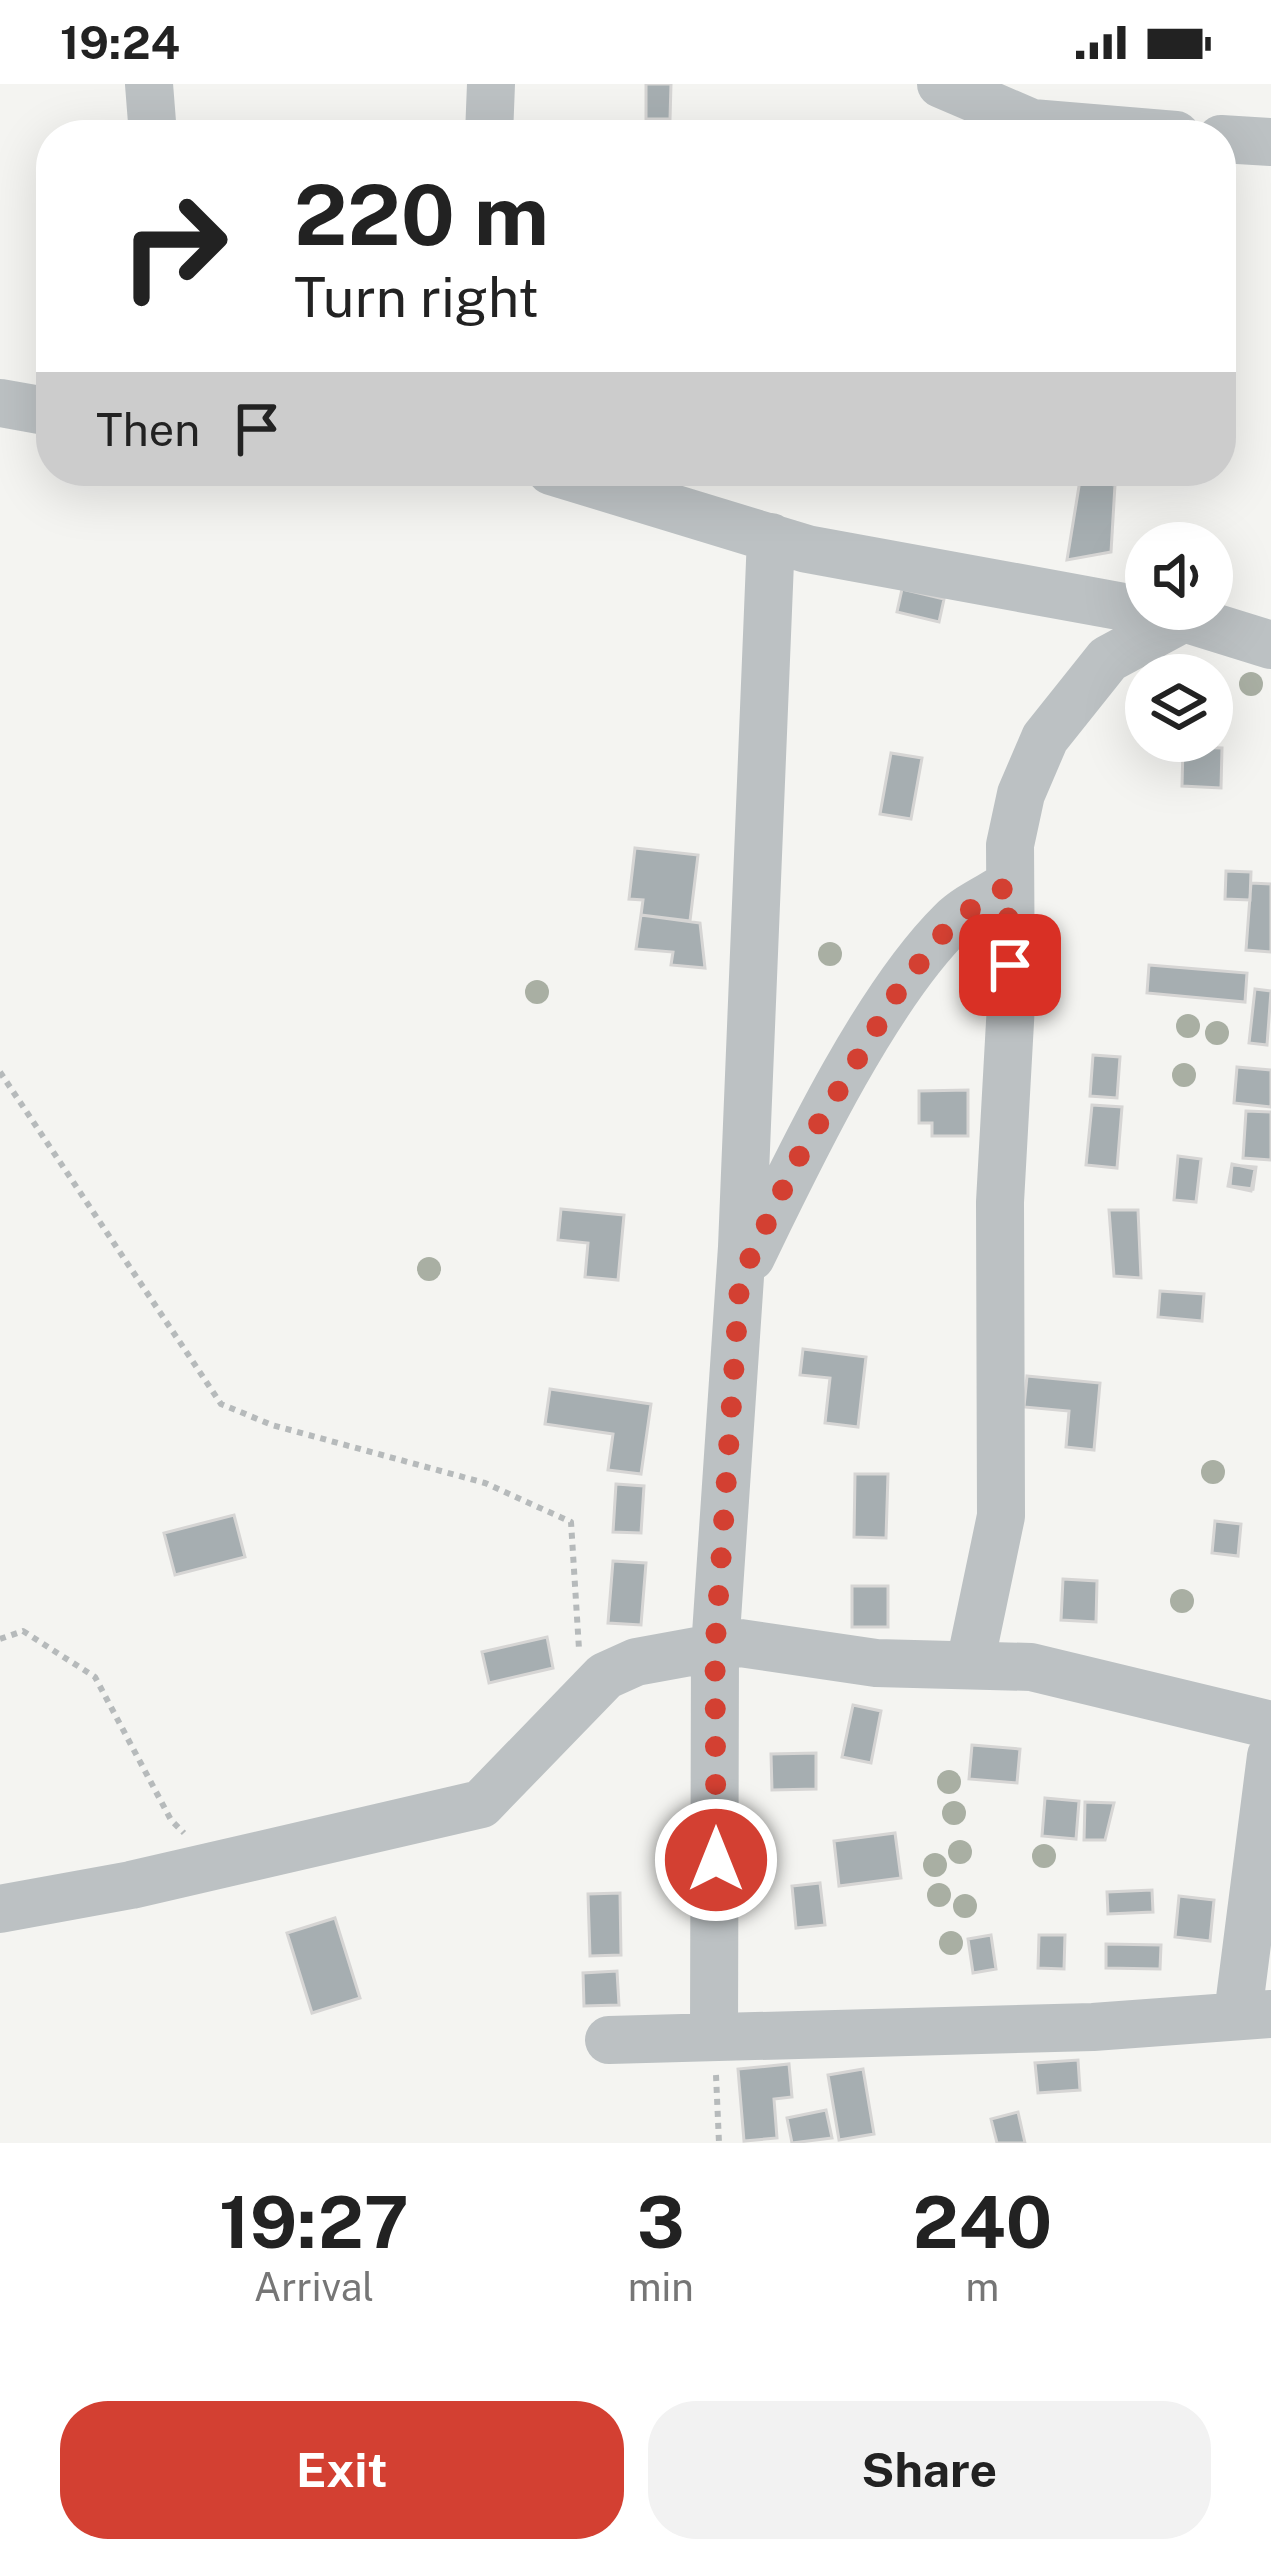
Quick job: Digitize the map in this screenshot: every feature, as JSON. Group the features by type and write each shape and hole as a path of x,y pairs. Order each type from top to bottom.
{"street":[{"path":"149,84 152,120"},
{"path":"490,120 491,84"},
{"path":"941,84 1025,120"},
{"path":"1236,140 1271,142"},
{"path":"0,403 36,409"},
{"path":"610,486 807,549 1125,607"},
{"path":"714,2037 715,1648 740,1279 771,537"},
{"path":"970,1664 1001,1516 1000,1202 1011,1004 1007,886 1021,794 1045,738 1108,659 1162,630"},
{"path":"1223,630 1271,645"},
{"path":"740,1279 797,1160 900,988 954,920 1007,886"},
{"path":"0,1909 482,1804 605,1676 636,1662 740,1643 876,1663 1031,1667 1271,1725"},
{"path":"609,2040 1093,2027 1255,2014 1271,1756"}],"path":[{"path":"0,1072 221,1404 272,1425 485,1483 571,1522 582,1701"},
{"path":"0,1639 23,1631 95,1677 170,1820 218,1864"},
{"path":"714,2037 719,2143"}],"building":[{"path":"646,84 671,84 670,119 646,119"},
{"path":"1079,486 1115,486 1111,552 1067,560"},
{"path":"902,589 944,599 939,622 897,612"},
{"path":"891,753 922,758 911,819 880,814"},
{"path":"1183,762 1222,762 1221,788 1182,786"},
{"path":"635,848 698,855 690,921 641,915 643,900 629,899"},
{"path":"1226,871 1251,872 1250,900 1225,899"},
{"path":"1251,883 1271,884 1271,952 1246,950"},
{"path":"641,915 700,923 705,968 671,965 673,952 636,949"},
{"path":"1149,965 1247,973 1245,1002 1147,993"},
{"path":"1255,989 1271,991 1267,1045 1249,1043"},
{"path":"1093,1055 1120,1057 1117,1098 1090,1096"},
{"path":"1237,1067 1271,1070 1271,1107 1234,1103"},
{"path":"968,1090 968,1136 932,1136 932,1123 919,1123 919,1091"},
{"path":"1092,1105 1122,1107 1117,1168 1086,1165"},
{"path":"1246,1111 1271,1112 1271,1160 1243,1158"},
{"path":"1178,1156 1201,1159 1196,1202 1174,1200"},
{"path":"1232,1164 1255,1169 1251,1191 1228,1186"},
{"path":"1232,1165 1256,1167 1253,1189 1230,1186"},
{"path":"561,1209 624,1215 618,1280 585,1277 588,1243 558,1240"},
{"path":"1109,1210 1138,1210 1141,1278 1114,1276"},
{"path":"1160,1291 1204,1294 1202,1321 1158,1317"},
{"path":"803,1349 866,1357 858,1427 825,1423 830,1378 800,1375"},
{"path":"1027,1376 1100,1383 1094,1450 1066,1447 1069,1411 1024,1407"},
{"path":"550,1389 651,1404 641,1474 608,1470 613,1434 545,1424"},
{"path":"855,1474 888,1474 886,1538 854,1537"},
{"path":"616,1484 644,1486 641,1533 613,1532"},
{"path":"234,1515 245,1557 175,1575 164,1533"},
{"path":"1215,1521 1241,1524 1238,1556 1212,1553"},
{"path":"613,1561 646,1563 641,1625 608,1623"},
{"path":"1063,1579 1097,1581 1096,1622 1061,1620"},
{"path":"852,1586 888,1586 888,1627 852,1627"},
{"path":"547,1637 553,1668 489,1683 482,1652"},
{"path":"853,1705 881,1711 871,1763 842,1757"},
{"path":"972,1745 1020,1749 1017,1783 969,1779"},
{"path":"816,1753 816,1789 772,1790 771,1754"},
{"path":"1045,1798 1079,1801 1076,1839 1042,1836"},
{"path":"1085,1802 1114,1803 1105,1840 1084,1840"},
{"path":"895,1833 901,1878 839,1886 834,1841"},
{"path":"820,1883 825,1925 796,1928 792,1886"},
{"path":"1152,1890 1153,1912 1108,1914 1107,1892"},
{"path":"620,1893 621,1955 590,1956 588,1894"},
{"path":"1179,1896 1214,1900 1210,1941 1175,1937"},
{"path":"335,1918 360,1998 312,2013 287,1933"},
{"path":"991,1935 996,1969 973,1973 968,1939"},
{"path":"1039,1935 1065,1935 1064,1969 1038,1968"},
{"path":"1106,1944 1161,1945 1160,1969 1106,1968"},
{"path":"617,1971 619,2005 584,2006 583,1973"},
{"path":"1078,2060 1080,2090 1038,2093 1035,2063"},
{"path":"789,2064 792,2097 774,2099 777,2138 744,2141 738,2069"},
{"path":"863,2069 874,2134 839,2140 828,2075"},
{"path":"826,2110 832,2138 792,2143 787,2118"},
{"path":"1018,2112 1025,2143 997,2143 991,2119"}],"route":[{"path":"716,1860 715,1648 740,1279 797,1160 900,988 954,920 1007,886 1010,965"}]}
